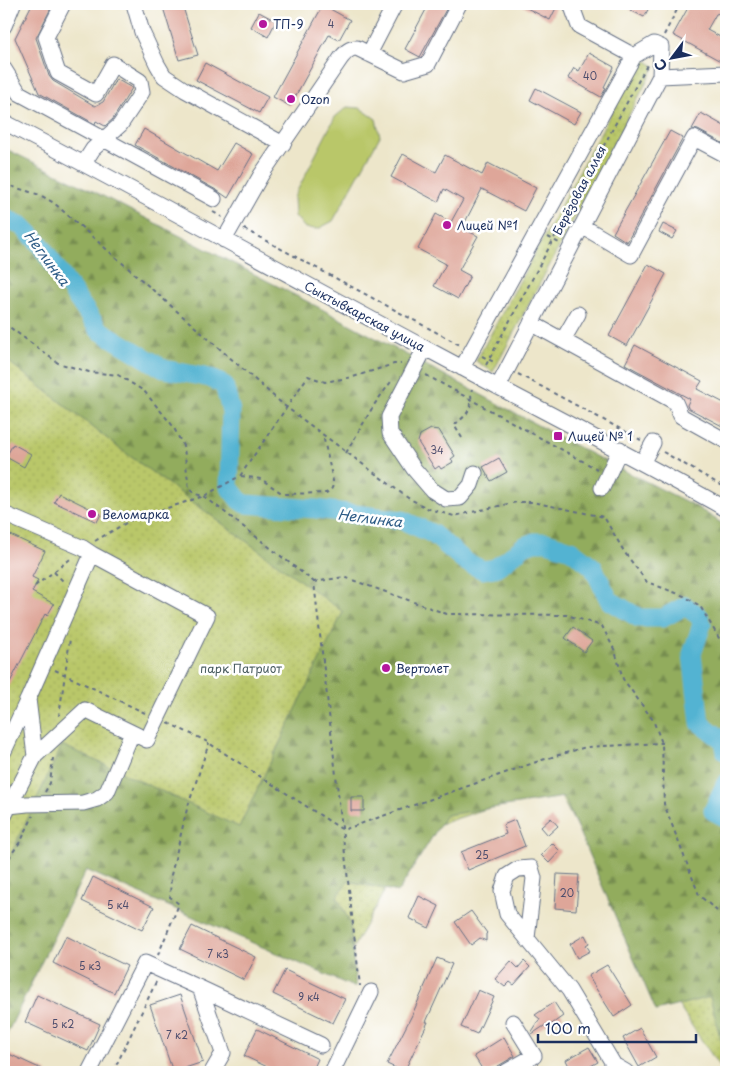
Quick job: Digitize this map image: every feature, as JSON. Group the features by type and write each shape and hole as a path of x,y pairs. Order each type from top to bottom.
{"street":[{"path":"4,26 13,4"},
{"path":"63,4 46,36 58,73 96,94 114,64 140,81 142,92 120,125 94,149 84,163"},
{"path":"134,4 142,32 164,76 184,90 283,144"},
{"path":"368,54 395,4"},
{"path":"224,240 261,175 347,51 351,48 356,48 404,72 428,64 460,4"},
{"path":"571,4 580,26 634,56 656,45 660,48 660,76 726,73"},
{"name":"Берёзовая аллея","path":"462,368 634,56"},
{"path":"4,69 19,93 211,204"},
{"name":"Берёзовая аллея","path":"498,387 660,76"},
{"name":"Сыктывкарская улица","path":"4,122 84,163 462,368 620,449 726,509"},
{"path":"582,226 631,255 694,138 726,155"},
{"path":"563,340 578,314"},
{"path":"531,323 675,402 681,416 726,441"},
{"path":"425,348 389,417 390,433 414,469 432,490 446,499 460,498 471,485 475,473"},
{"path":"605,481 620,449"},
{"path":"4,514 88,551 207,616 147,740 85,710 35,756 5,806"},
{"path":"4,751 75,595 88,551"},
{"path":"28,699 35,756"},
{"path":"5,806 83,803 97,799 107,792 132,733"},
{"path":"527,938 569,990 614,1065 626,1072"},
{"path":"89,1072 145,963 321,1045"},
{"path":"200,988 222,1053 212,1072"},
{"path":"332,1072 371,992"},
{"path":"506,1072 534,1056 513,1022"}],"path":[{"name":"Берёзовая аллея","path":"462,438 454,425 467,415 471,401 470,393 656,45 680,4"},
{"path":"4,100 20,109"},
{"path":"4,184 40,195 54,203 286,407 408,498 429,509 454,516 517,502 532,502 604,517 625,552 647,582 684,596 700,606 726,650"},
{"path":"211,204 234,223 726,488"},
{"path":"537,231 570,250"},
{"path":"4,323 58,363 89,372 118,375 144,391 172,426 184,448 189,489 195,494 204,496 314,582 360,985 371,992"},
{"path":"35,586 131,520 204,496 240,476 308,376 325,382 353,377 394,364 407,364 605,481"},
{"path":"346,453 374,405 398,374"},
{"path":"240,476 261,479 283,494 326,493 334,487 323,436"},
{"path":"54,572 75,595"},
{"path":"314,582 344,577 447,614 567,615 602,626 615,651 623,679 653,720 662,743 664,804 699,894 726,919"},
{"path":"42,799 50,783 70,633"},
{"path":"44,664 64,676 209,743 343,830"},
{"path":"113,1072 156,981 158,954 179,904 170,897 171,875 187,809 209,743"},
{"path":"343,830 542,760 586,748 662,743"},
{"path":"4,865 22,839 34,815"}],"green space":[{"path":"641,58 655,66 493,372 476,361"},
{"path":"347,107 360,108 376,119 380,136 333,221 318,229 305,228 295,216 294,197 335,117"},
{"name":"парк Патриот","path":"4,150 8,150 99,194 318,307 595,456 695,506 726,526 726,1061 710,997 656,1011 564,797 446,815 398,892 348,881 337,897 350,923 356,988 86,870 4,1040 4,869 62,745 239,827 343,612 123,451 4,358"},
{"name":"парк Патриот","path":"4,151 726,545 726,1072 723,1072 653,968 555,786 410,834 391,879 342,968 81,862 4,1031"}],"building":[{"path":"32,4 53,4 36,38 49,76 53,81 95,106 103,102 116,79 132,88 113,119 105,126 96,121 95,124 39,93 15,38"},
{"path":"162,4 182,4 198,55 179,60"},
{"path":"429,4 449,4 420,57 405,49"},
{"path":"519,4 548,4 556,8 550,20"},
{"path":"633,4 651,4 644,17 630,10"},
{"path":"690,4 726,4 726,11 716,14 707,30 726,40 726,64 673,35"},
{"path":"323,5 350,20 339,40 329,35 290,106 273,97"},
{"name":"ТП-9","path":"259,12 276,21 268,37 251,27"},
{"path":"589,53 614,67 601,97 568,78 574,68 579,71"},
{"path":"205,63 268,97 259,113 196,80"},
{"path":"536,88 581,112 574,124 530,100"},
{"path":"701,113 726,127 726,145 698,130 692,129"},
{"path":"144,129 217,171 234,143 253,154 228,198 135,145"},
{"path":"670,131 683,138 627,242 613,233"},
{"name":"Лицей №1","path":"403,154 436,172 445,155 482,175 488,163 536,188 524,211 482,189 462,228 478,236 459,270 470,276 458,299 434,286 446,264 418,249 436,214 451,222 463,200 444,189 438,202 391,177"},
{"path":"663,224 677,231 672,239 659,232"},
{"path":"648,264 666,274 627,346 609,336"},
{"path":"635,345 702,381 697,389 726,404 726,428 688,408 687,405 690,399 625,364"},
{"path":"431,429 439,430 455,456 451,459 453,462 441,469 439,466 435,469 418,442 420,435"},
{"path":"13,444 31,454 24,467 6,457"},
{"path":"499,458 507,472 491,481 483,467"},
{"path":"59,493 101,514 97,522 54,502"},
{"path":"4,532 45,551 32,577 38,580 32,592 54,604 47,616 45,614 4,694"},
{"path":"573,627 592,641 584,652 565,638"},
{"path":"351,797 364,797 364,811 351,811"},
{"path":"551,818 558,826 548,835 541,827"},
{"path":"515,820 525,846 468,870 461,852 506,834 503,825"},
{"path":"552,843 560,851 549,863 541,855"},
{"path":"557,874 579,875 576,910 555,908"},
{"path":"93,877 154,907 142,930 82,901"},
{"path":"419,896 439,906 429,928 409,918"},
{"path":"471,911 487,933 486,941 480,938 471,945 455,922"},
{"path":"192,926 256,957 244,980 180,949"},
{"path":"585,935 589,943 586,945 590,951 577,958 570,944"},
{"path":"66,936 127,966 114,993 53,963"},
{"path":"437,958 452,964 426,1022 428,1022 404,1072 387,1064 412,1015"},
{"path":"511,961 518,968 524,961 530,967 514,985 510,982 505,987 495,979"},
{"path":"607,965 632,1005 614,1017 588,976"},
{"path":"285,970 345,999 333,1023 273,994"},
{"path":"478,990 494,997 477,1034 461,1027"},
{"path":"37,995 100,1024 88,1051 25,1022"},
{"path":"180,995 203,1062 173,1072 150,1005"},
{"path":"554,1002 563,1016 549,1026 547,1024 532,1034 540,1019 535,1015"},
{"path":"640,1028 656,1057 639,1067 623,1038"},
{"path":"257,1029 318,1059 312,1072 278,1072 244,1056"},
{"path":"504,1037 515,1056 488,1072 484,1072 474,1056"},
{"path":"589,1047 598,1062 580,1072 572,1072 566,1060"},
{"path":"9,1054 48,1072 4,1072"}],"waterway":[{"name":"Неглинка","path":"4,218 22,226 39,243 99,330 164,369 210,378 224,385 231,411 229,487 239,500 245,504 316,509 402,520 433,534 466,562 483,570 495,568 524,546 534,542 547,542 571,550 593,567 609,600 639,618 663,618 685,606 699,616 702,624 692,654 700,723 724,741 726,752"},
{"name":"Неглинка","path":"726,783 713,811 726,818"}],"place":[{"name":"ТП-9","path":"263,24"},
{"name":"Ozon","path":"291,99"},
{"name":"Лицей №1","path":"447,225"},
{"name":"Лицей № 1","path":"558,436"},
{"name":"Веломарка","path":"92,514"},
{"name":"Вертолет","path":"386,668"}]}
